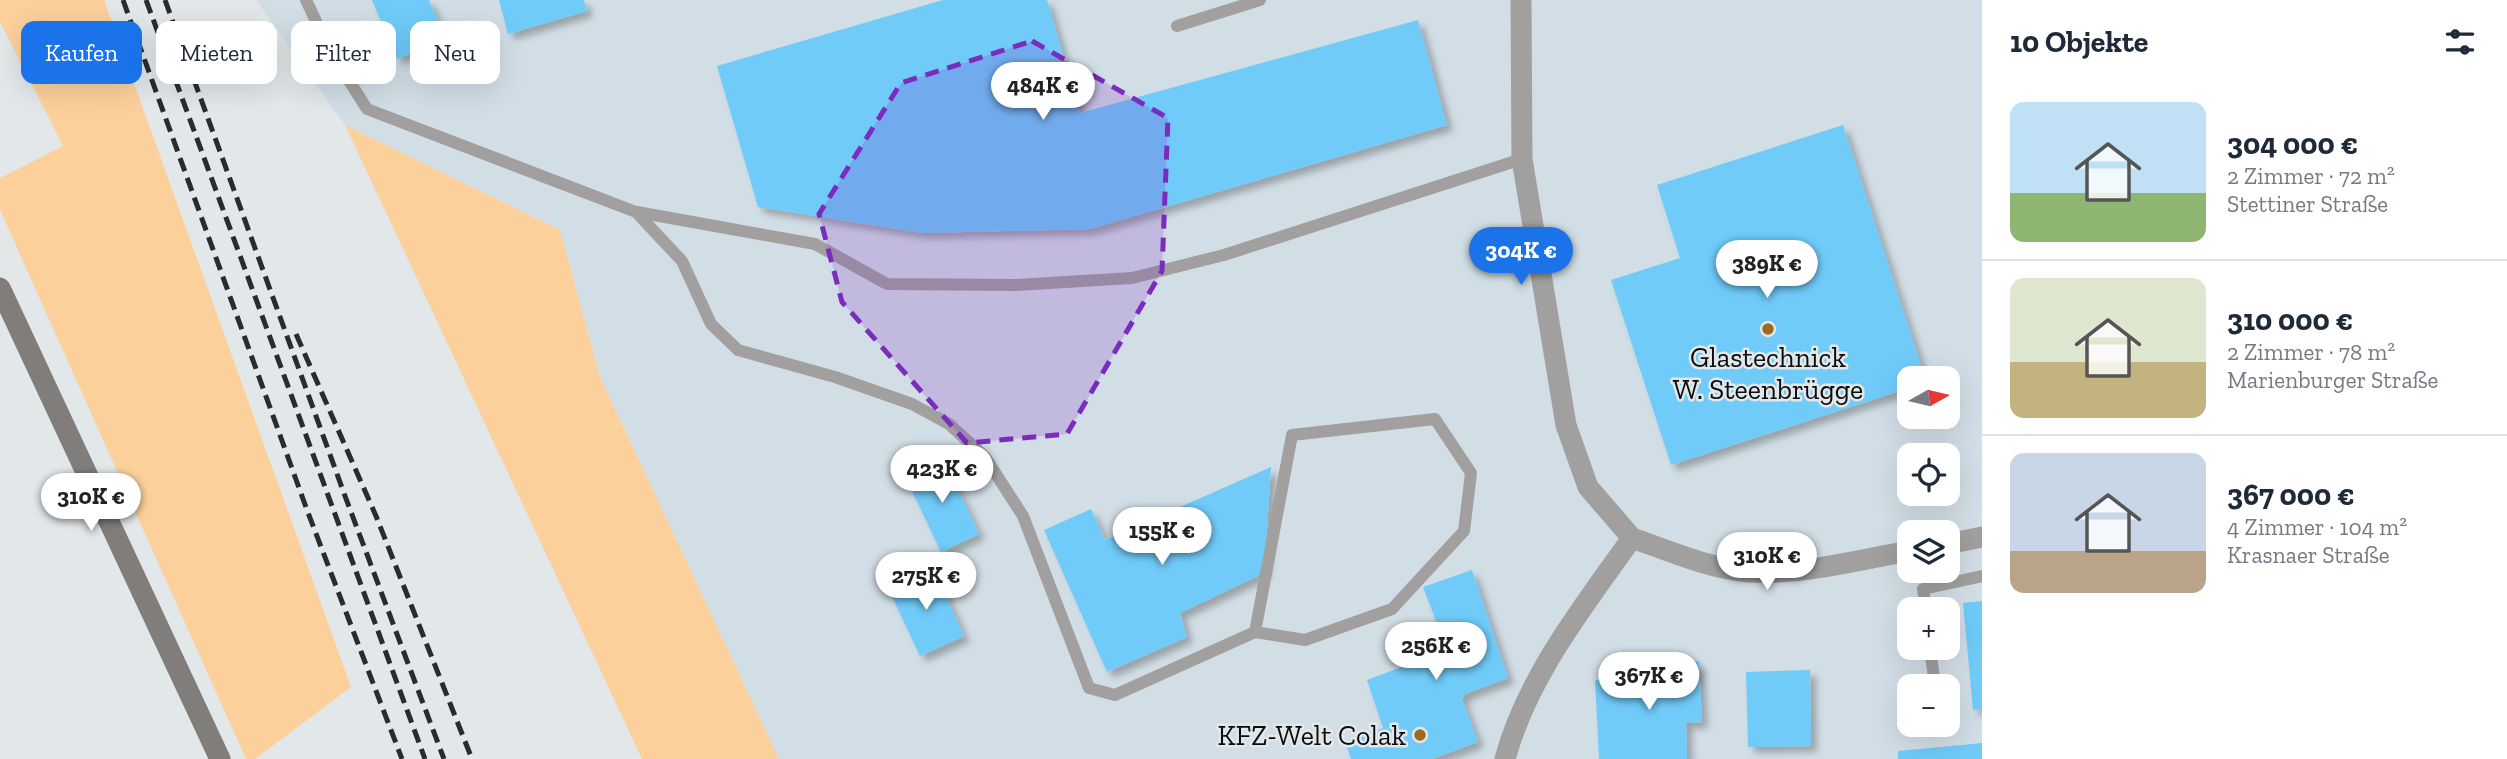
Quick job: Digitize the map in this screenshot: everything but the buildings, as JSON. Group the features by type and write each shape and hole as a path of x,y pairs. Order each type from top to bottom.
{"main road":[{"path":"0,288 220,759"}],"street":[{"path":"1521,0 1522,159 1566,425 1588,488 1632,538 1698,561 1750,572 1795,570 1897,553"},
{"path":"1960,542 1982,537"},
{"path":"1505,759 1532,693 1566,633 1632,538"}],"lane":[{"path":"306,0 329,49 367,108 636,212 815,244 887,284 1016,285 1132,278 1224,256 1522,159"},
{"path":"1177,26 1260,0"},
{"path":"636,212 682,261 711,324 738,350 912,404 949,424 985,457 1023,516 1089,688 1115,695 1255,632 1306,640 1392,609 1464,531 1471,473 1435,419 1292,435 1255,632"},
{"path":"1924,597 1923,589 1982,576"}],"highlighted area":[{"path":"1032,41 1168,118 1162,271 1067,434 967,443 842,302 819,214 901,83"}],"shaded area":[{"path":"0,0 104,0 112,21 21,21 21,63 0,22"},
{"path":"256,0 1982,0 1982,759 779,759 600,377 560,230 345,125 316,84 396,84 396,21 291,21 291,49 277,29 277,21 271,21"},
{"path":"32,84 134,84 351,687 255,759 246,759 0,210 0,178 63,146"},
{"path":"345,125 560,230 600,377 779,759 642,759"}],"railway":[{"path":"123,0 307,510 402,759"},
{"path":"146,0 425,759"},
{"path":"165,0 345,496 444,759"},
{"path":"296,334 376,516 472,759"}],"place":[{"name":"Glastechnick W. Steenbrügge","path":"1768,329"},
{"name":"KFZ-Welt Colak","path":"1420,735"}]}
